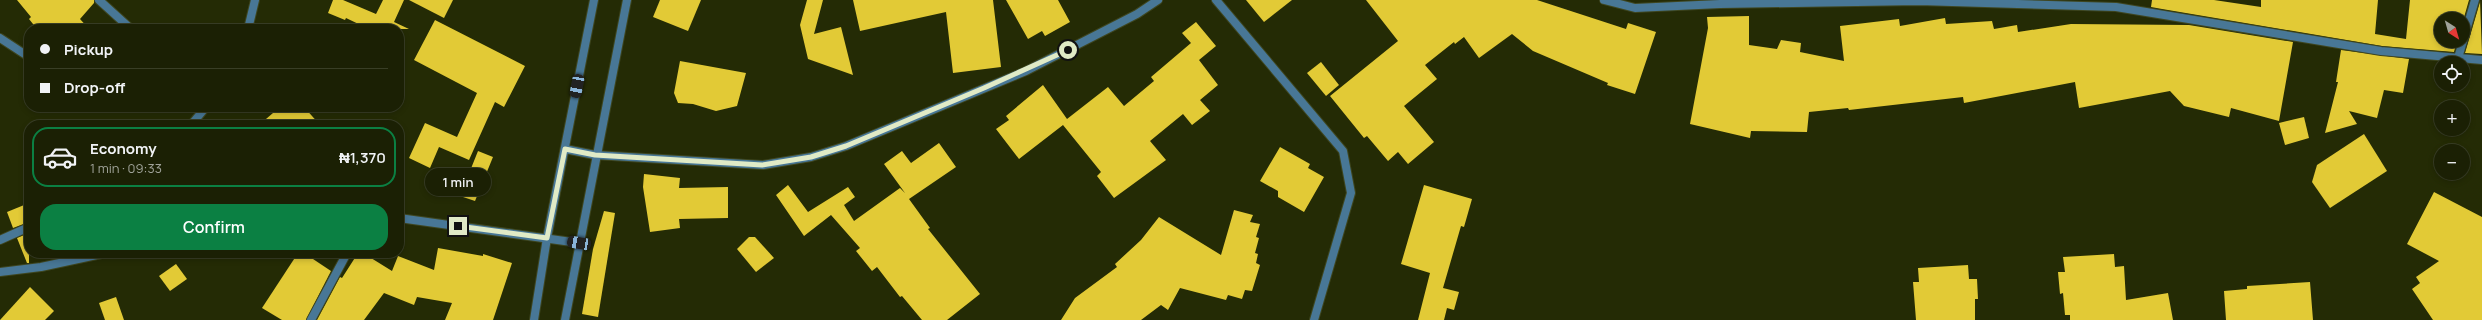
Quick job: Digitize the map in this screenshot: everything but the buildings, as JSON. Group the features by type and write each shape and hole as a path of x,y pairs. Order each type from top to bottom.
{"street":[{"path":"99,0 125,24"},
{"path":"249,24 255,0"},
{"path":"534,320 547,238 594,0"},
{"path":"564,320 595,155 627,0"},
{"path":"565,149 595,155 762,165 811,157 846,146 1026,71 1137,14 1158,0"},
{"path":"1216,0 1343,150 1351,193 1314,320"},
{"path":"1604,0 1635,8 1720,4 1919,0 2047,2 2116,6 2380,50 2438,56"},
{"path":"2470,17 2475,0"},
{"path":"0,38 24,54"},
{"path":"2470,59 2482,60"},
{"path":"195,120 202,112"},
{"path":"404,219 579,243"},
{"path":"0,240 24,229"},
{"path":"0,272 41,267 83,258"},
{"path":"311,320 344,258"}],"route":[{"path":"458,226 547,238 565,149 595,155 762,165 811,157 846,146 1026,71 1068,50"}]}
